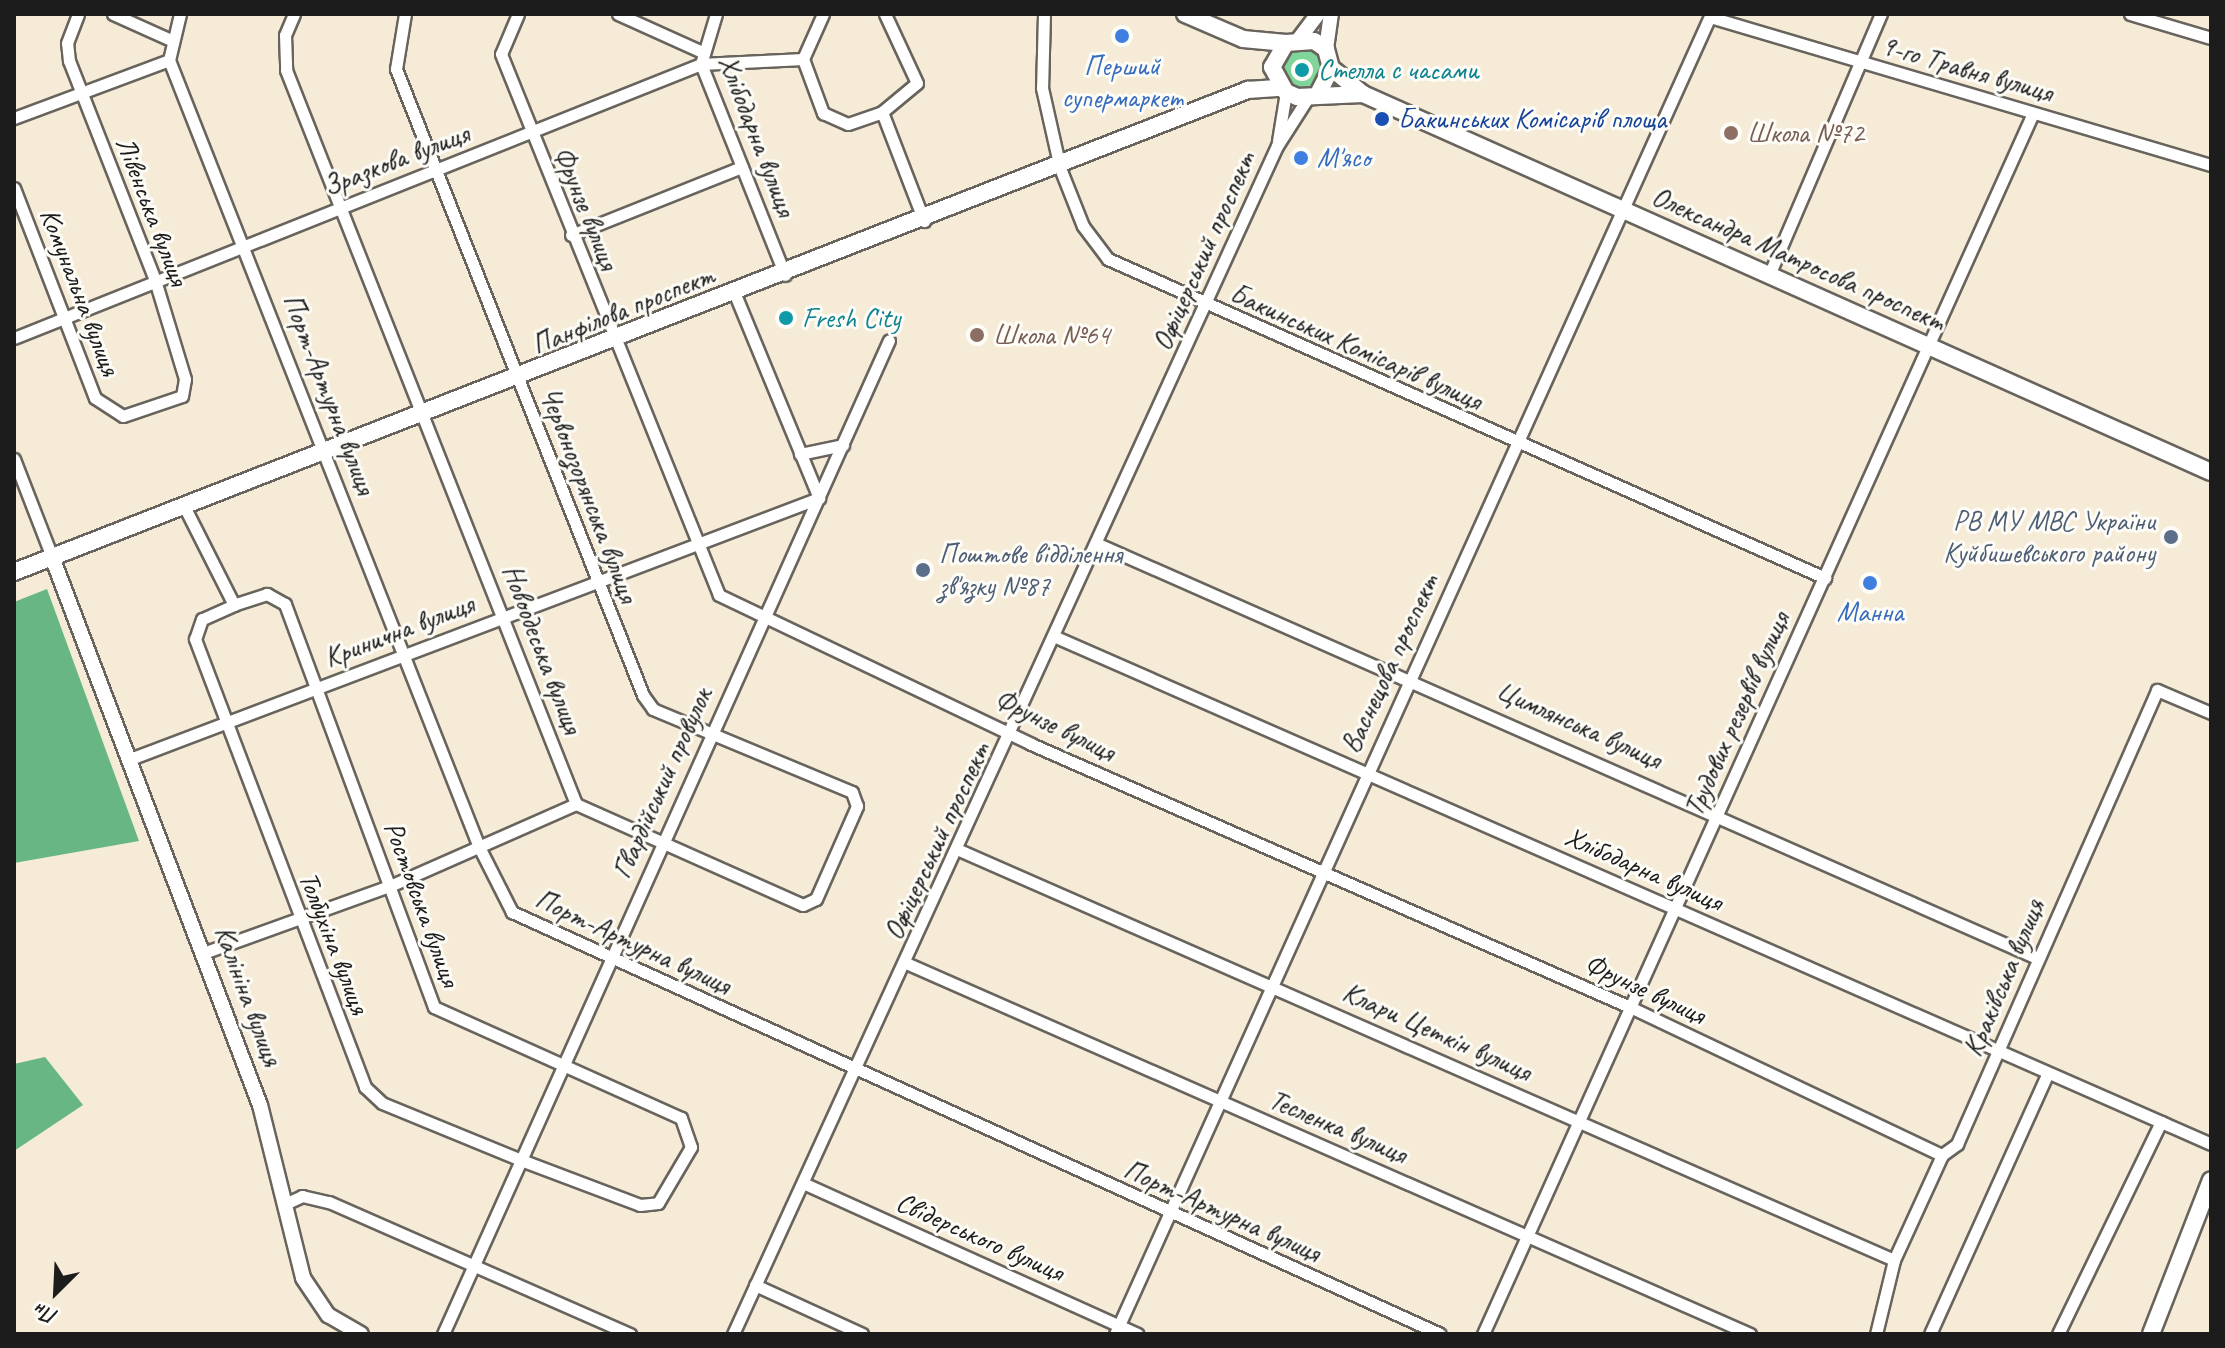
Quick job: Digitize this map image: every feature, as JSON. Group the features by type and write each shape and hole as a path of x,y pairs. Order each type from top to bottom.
{"main road":[{"path":"1191,15 1243,39 1272,67 1283,90 1313,95 1363,94"},
{"path":"1243,39 1292,41 1326,49 1331,68 1363,94"},
{"path":"1272,67 1292,41"},
{"name":"Панфілова проспект","path":"14,572 518,380 1060,168 1248,90 1272,67"},
{"path":"1313,95 1331,68"},
{"name":"Панфілова проспект","path":"1248,90 1283,90"},
{"name":"Олександра Матросова проспект","path":"1363,94 2211,472"},
{"path":"2151,1334 2211,1180"}],"street":[{"name":"Лівенська вулиця","path":"78,14 67,43 81,93 155,280 185,379 182,396 153,411"},
{"path":"113,14 169,39"},
{"name":"Порт-Артурна вулиця","path":"180,14 169,39 169,60 244,242 479,847 512,912 610,960 855,1069 1167,1214 1440,1334"},
{"name":"Новоодеська вулиця","path":"294,14 285,35 286,70 506,615 576,804"},
{"name":"Червонозорянська вулиця","path":"405,14 396,69 596,581 653,709 710,732"},
{"name":"Фрунзе вулиця","path":"518,14 501,54 530,134 715,591 763,617 1015,730 1031,744 1632,1008 1942,1155"},
{"path":"618,14 700,57"},
{"name":"Хлібодарна вулиця","path":"716,14 700,57 785,275"},
{"path":"823,14 803,59 828,118 848,124 882,112 909,96 918,79 885,14"},
{"name":"Бакинських Комісарів вулиця","path":"1044,14 1042,88 1060,168 1083,226 1108,259 1206,308 1825,578"},
{"path":"1292,41 1318,14"},
{"path":"1326,49 1331,14"},
{"path":"1769,275 1881,14"},
{"path":"2130,14 2211,38"},
{"name":"9-го Травня вулиця","path":"1711,15 1861,63 2211,165"},
{"name":"Васнецова проспект","path":"1117,1330 1271,983 1711,15"},
{"name":"Зразкова вулиця","path":"14,338 244,242 530,134 700,57 803,59"},
{"path":"14,118 169,60"},
{"path":"1277,146 1283,90"},
{"path":"1277,146 1313,95"},
{"path":"882,112 924,221"},
{"name":"Трудових резервів вулиця","path":"1483,1334 2033,113"},
{"name":"Офіцерський проспект","path":"733,1334 1058,638 1277,146"},
{"path":"571,235 742,167"},
{"name":"Комунальна вулиця","path":"14,188 95,398 108,412 153,411"},
{"path":"735,294 819,498"},
{"name":"Гвардійський провулок","path":"443,1334 710,732 889,340"},
{"path":"800,454 843,445"},
{"name":"Калініна вулиця","path":"14,459 206,952 310,1291 328,1315 361,1334"},
{"name":"Кринична вулиця","path":"130,759 596,581 693,540 819,498"},
{"path":"184,506 234,605"},
{"name":"Цимлянська вулиця","path":"1098,544 1412,677 2037,958"},
{"name":"Ростовська вулиця","path":"234,605 267,594 285,604 313,689 392,885 434,1007 565,1063 681,1118 691,1147 678,1173"},
{"name":"Толбухіна вулиця","path":"234,605 202,619 194,634 299,922 370,1094 521,1160 640,1205 658,1203 678,1173"},
{"name":"Хлібодарна вулиця","path":"1058,638 2211,1144"},
{"name":"Краківська вулиця","path":"1876,1334 1894,1260 1942,1155 1957,1144 2157,690 2211,713"},
{"path":"206,952 299,922 392,885 576,804 803,905 816,899 857,806 852,792 710,732"},
{"name":"Клари Цеткін вулиця","path":"959,850 1271,983 1580,1124 1894,1260"},
{"name":"Тесленка вулиця","path":"906,963 1750,1334"},
{"path":"1930,1334 2048,1073"},
{"path":"2058,1334 2161,1122"},
{"name":"Свідерського вулиця","path":"803,1183 1117,1330 1138,1334"},
{"path":"285,1204 312,1196 630,1334"},
{"path":"755,1285 862,1334"}],"green space":[{"path":"1303,48 1317,54 1323,68 1317,82 1303,88 1289,82 1283,68 1289,54"},
{"path":"47,589 139,841 14,863 14,602"},
{"path":"45,1057 83,1105 14,1151 14,1064"}],"place":[{"name":"Перший супермаркет","path":"1122,36"},
{"name":"Стелла с часами","path":"1302,70"},
{"name":"Бакинських Комісарів площа","path":"1382,119"},
{"name":"Школа №72","path":"1731,133"},
{"name":"М'ясо","path":"1301,158"},
{"name":"Fresh City","path":"786,318"},
{"name":"Школа №64","path":"977,335"},
{"name":"РВ МУ МВС України Куйбишевського району","path":"2171,537"},
{"name":"Поштове відділення зв'язку №87","path":"923,570"},
{"name":"Манна","path":"1870,583"}]}
